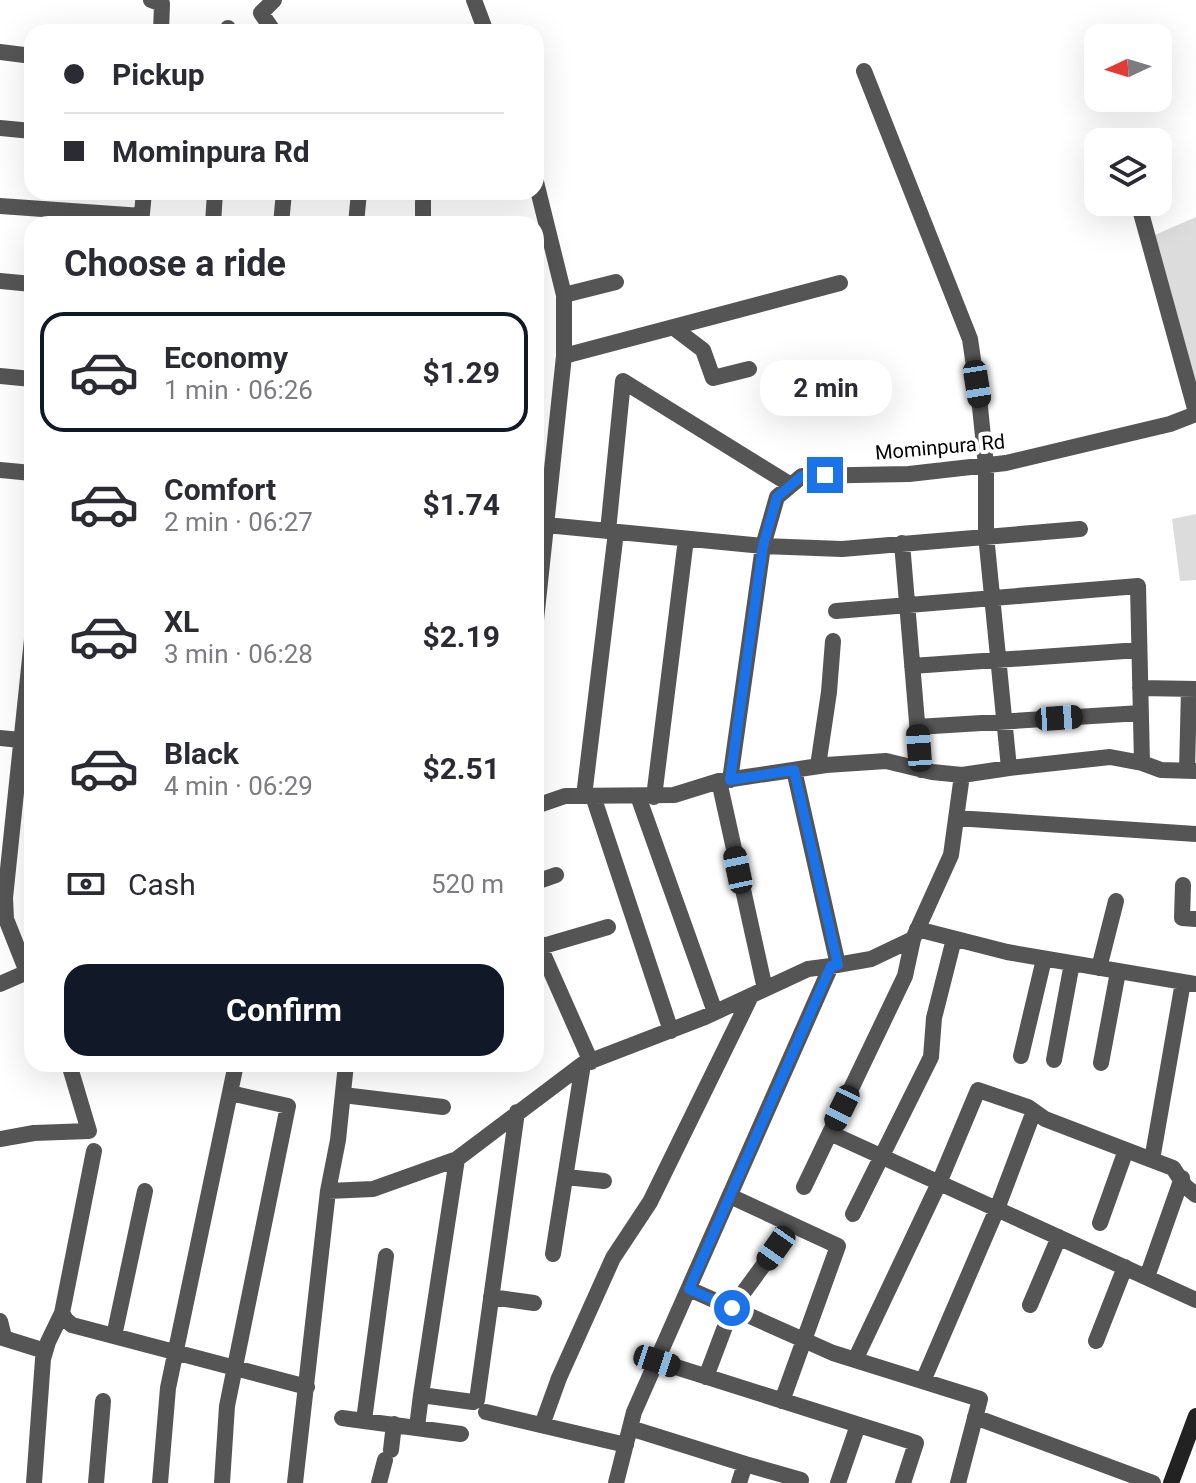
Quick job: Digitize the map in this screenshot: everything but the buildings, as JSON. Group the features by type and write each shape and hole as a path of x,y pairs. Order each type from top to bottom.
{"street":[{"path":"151,0 162,4 161,24"},
{"path":"269,24 258,6 274,0"},
{"path":"474,0 483,24"},
{"path":"0,52 24,55"},
{"path":"864,71 970,339 986,466 986,535 1009,768"},
{"path":"0,128 24,130"},
{"path":"540,200 564,295 564,356 544,502"},
{"path":"0,206 101,216"},
{"path":"1142,216 1196,413"},
{"path":"0,281 24,283"},
{"path":"564,295 616,282"},
{"path":"564,356 840,283"},
{"path":"674,328 703,350 713,378 749,369"},
{"path":"0,376 24,378"},
{"path":"542,1425 559,1378 613,1258 650,1202 758,992 725,780 763,546 777,497 791,485 623,381 588,796 671,1031"},
{"name":"Mominpura Rd","path":"791,485 802,476 909,474 986,466 1170,424 1196,413"},
{"path":"0,470 24,472"},
{"path":"544,524 763,546 842,549 1080,529"},
{"path":"686,539 646,797 715,1012"},
{"path":"902,543 921,770"},
{"path":"836,611 1138,586 1142,763"},
{"path":"818,766 833,641"},
{"path":"912,666 1139,650"},
{"path":"544,803 565,796 674,795 725,780 818,766 886,761 921,770 962,775 1110,757 1161,770 1192,771 1193,689 1140,688"},
{"path":"917,727 1141,713"},
{"path":"0,738 24,741"},
{"path":"24,747 7,800 3,914 24,960"},
{"path":"616,1483 634,1412 835,965 794,770"},
{"path":"804,1187 905,976 915,934 951,855 962,775"},
{"path":"956,818 1196,834"},
{"path":"544,879 556,875"},
{"path":"1183,885 1182,918 1196,919"},
{"path":"1099,968 1116,901"},
{"path":"544,941 608,927"},
{"path":"328,1191 373,1189 457,1159 587,1063 671,1031 808,969 871,959 915,934 1190,983 1152,1160"},
{"path":"853,1214 931,1057 934,1018 954,939"},
{"path":"544,957 587,1063 553,1254"},
{"path":"1021,1056 1044,959"},
{"path":"1054,1060 1072,963"},
{"path":"1101,1063 1118,972"},
{"path":"0,984 24,973"},
{"path":"0,1139 34,1133 89,1131 71,1072"},
{"path":"160,1483 168,1388 234,1072"},
{"path":"295,1483 328,1191 345,1072"},
{"path":"855,1360 939,1183 978,1090 1173,1168 1185,1186 1196,1195"},
{"path":"222,1483 227,1406 288,1106 230,1093"},
{"path":"343,1095 443,1107"},
{"path":"923,1381 997,1209 1034,1111"},
{"path":"421,1395 477,1400 517,1112"},
{"path":"830,1133 1196,1300"},
{"path":"1100,1223 1126,1150"},
{"path":"34,1483 45,1351 62,1313 94,1151"},
{"path":"417,1427 457,1159"},
{"path":"566,1177 604,1181"},
{"path":"1147,1277 1182,1178"},
{"path":"114,1336 145,1191"},
{"path":"730,1196 838,1246 782,1401"},
{"path":"706,1377 732,1308 776,1248 786,1222"},
{"path":"1030,1305 1059,1237"},
{"path":"364,1420 386,1256"},
{"path":"1096,1341 1125,1267"},
{"path":"689,1289 855,1360 980,1399 958,1483"},
{"path":"491,1297 534,1303"},
{"path":"62,1313 72,1325 307,1387"},
{"path":"1,1332 45,1351"},
{"path":"657,1361 916,1443 903,1483"},
{"path":"96,1483 103,1401"},
{"path":"486,1412 542,1425 628,1437 801,1480"},
{"path":"1171,1483 1196,1416"},
{"path":"975,1417 1153,1483"},
{"path":"342,1418 461,1434"},
{"path":"379,1483 394,1424"},
{"path":"838,1483 858,1425"},
{"path":"739,1483 745,1464"}],"shaded area":[{"path":"1196,217 1196,412 1148,238"},
{"path":"1196,514 1196,580 1180,581 1172,519"}],"route":[{"path":"732,1308 689,1289 831,966 838,965 794,770 730,780 763,546 777,497 802,476 825,475"}]}
